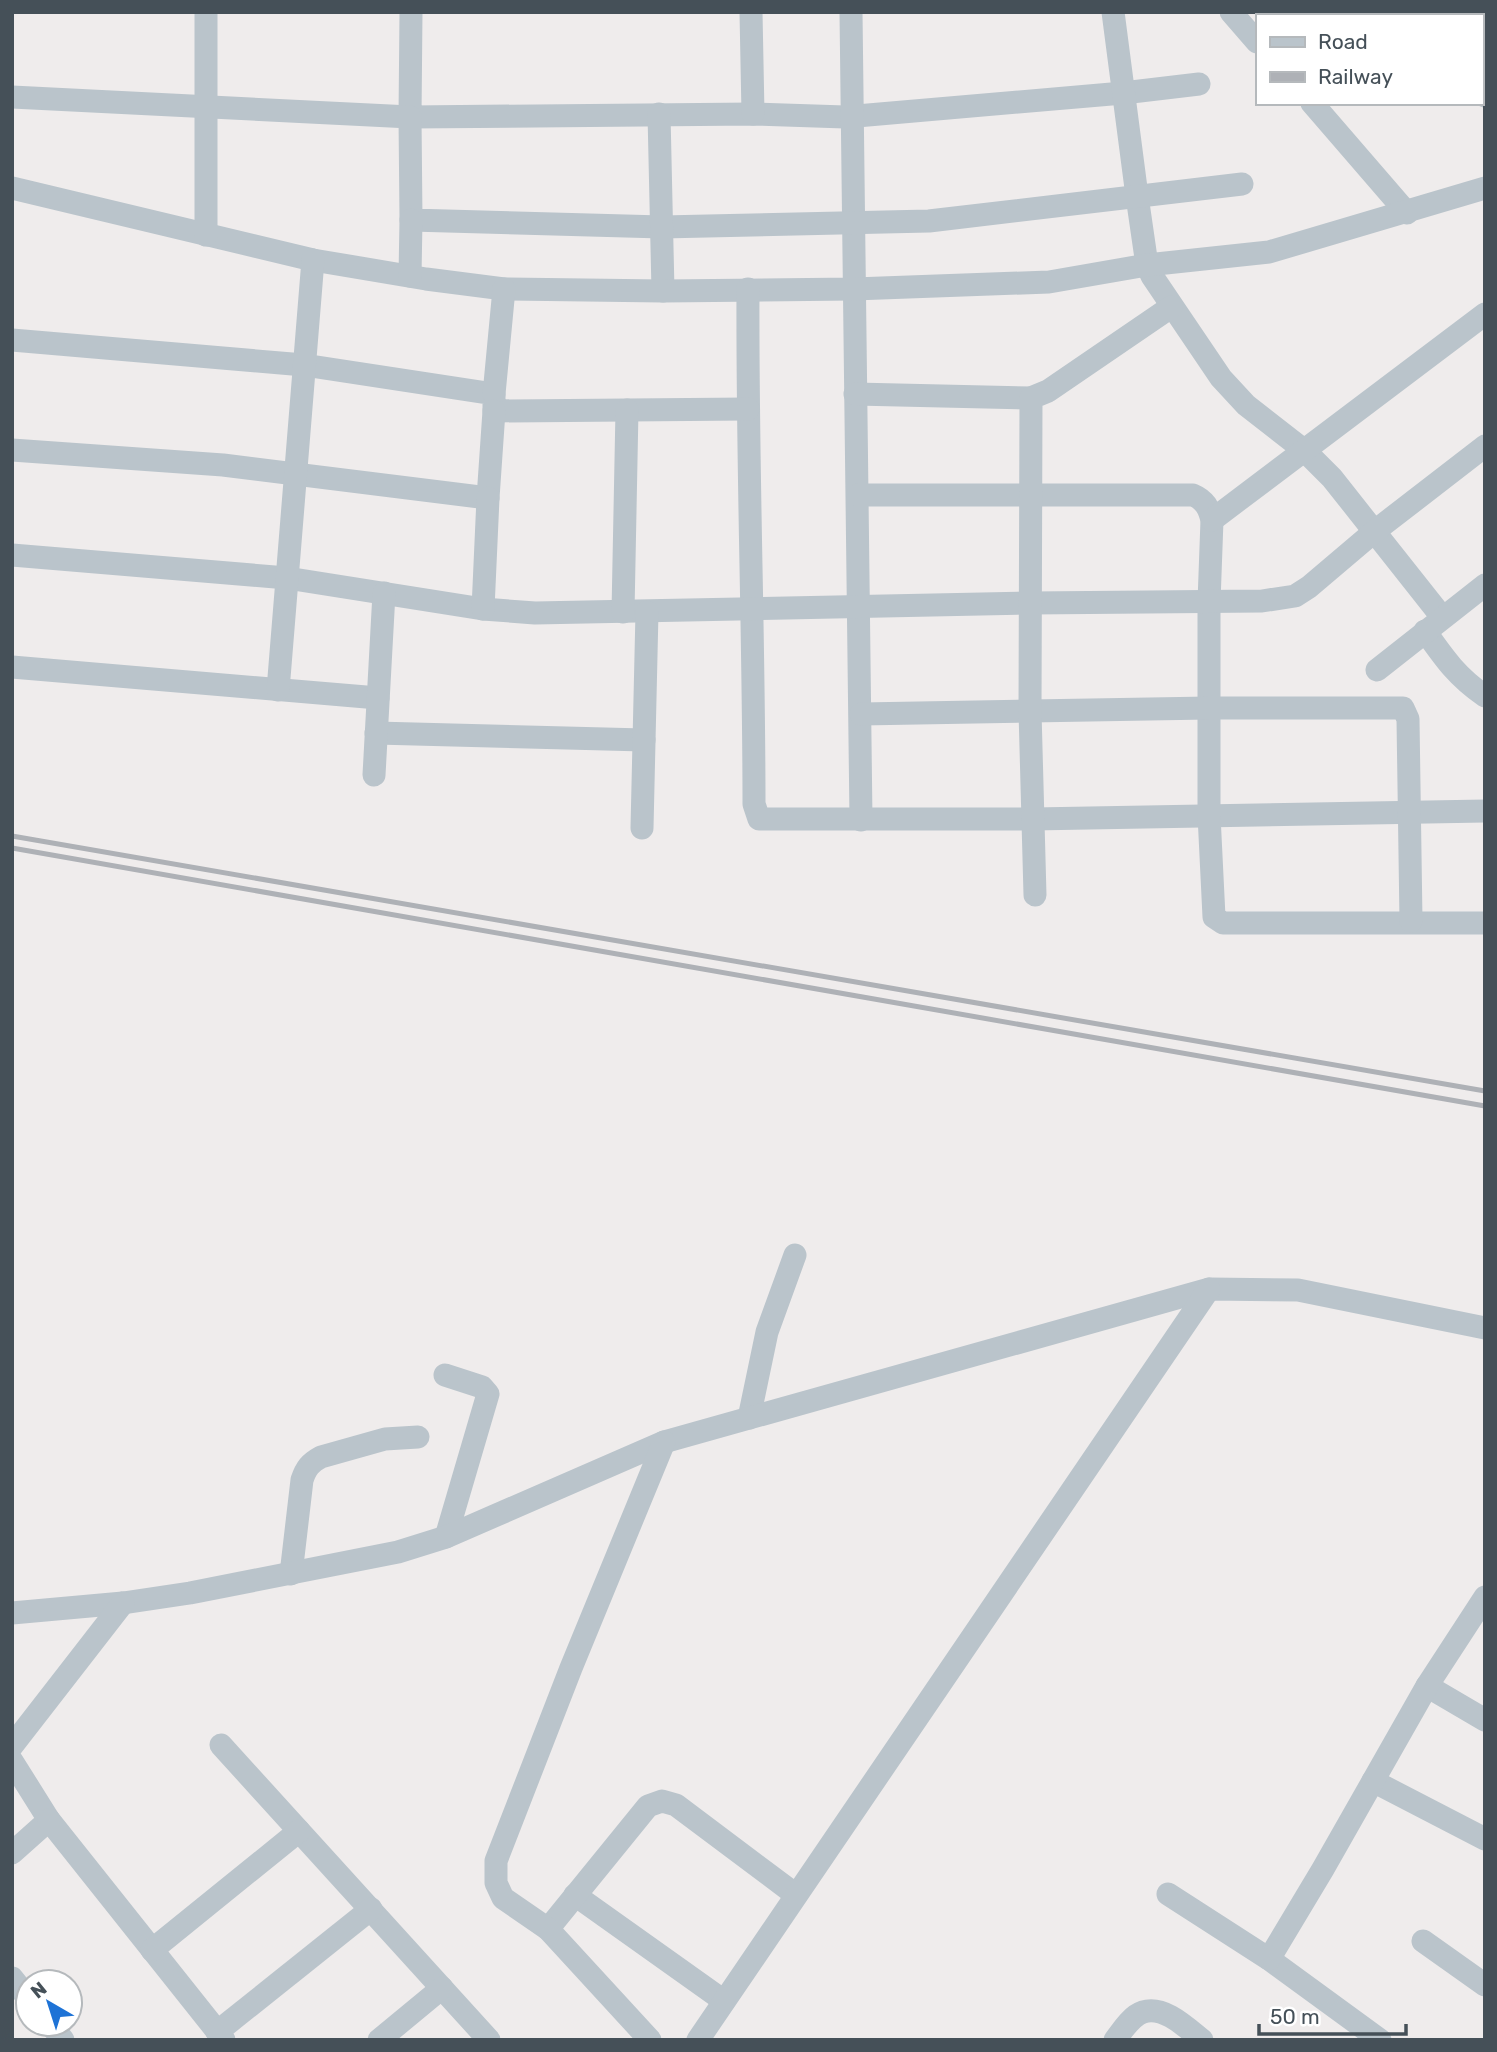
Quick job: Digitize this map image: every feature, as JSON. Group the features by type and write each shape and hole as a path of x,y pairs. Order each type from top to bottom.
{"street":[{"path":"206,12 206,235"},
{"path":"410,276 411,12"},
{"path":"751,12 753,114"},
{"path":"851,12 858,495 857,607 862,820"},
{"path":"1113,12 1147,265 1171,307 1221,378 1245,405 1305,452 1332,478 1375,531 1434,624 1451,668 1485,696"},
{"path":"1231,12 1256,40"},
{"path":"12,97 410,117 659,114 852,117 1199,84"},
{"path":"1314,105 1407,213"},
{"path":"659,114 663,290"},
{"path":"411,220 662,227 929,221 1242,184"},
{"path":"12,188 313,260 410,276 504,289 663,290 854,289 1049,282 1147,265 1269,252 1485,188"},
{"path":"278,690 313,260"},
{"path":"484,610 488,498 504,289"},
{"path":"748,289 754,804 758,819 1034,819 1485,811"},
{"path":"856,394 1031,398 1048,391 1171,307"},
{"path":"1212,520 1485,314"},
{"path":"12,341 304,365 494,403 628,410 748,409"},
{"path":"1031,398 1030,711 1035,895"},
{"path":"623,612 628,410"},
{"path":"12,555 287,578 484,610 535,613 1262,601 1295,596 1309,587 1375,531 1485,446"},
{"path":"12,450 223,465 488,498"},
{"path":"858,495 1193,495 1206,505 1212,520 1209,602 1209,815 1212,910 1217,921 1485,923"},
{"path":"1377,670 1485,585"},
{"path":"373,775 384,593"},
{"path":"642,828 647,612"},
{"path":"12,667 378,698"},
{"path":"861,714 1209,708 1403,708 1408,719 1411,921"},
{"path":"376,733 644,740"},
{"path":"749,1418 767,1332 795,1255"},
{"path":"698,2040 1209,1289"},
{"path":"12,1613 123,1603 291,1574 398,1552 446,1537 664,1442 1209,1289 1298,1290 1485,1328"},
{"path":"445,1375 482,1387 488,1394 446,1537"},
{"path":"291,1574 302,1480 312,1462 385,1439 418,1437"},
{"path":"650,2040 548,1929 503,1898 496,1883 496,1861 571,1668 664,1442"},
{"path":"1269,1959 1427,1686 1485,1597"},
{"path":"12,1746 123,1603"},
{"path":"1427,1686 1485,1720"},
{"path":"221,1745 489,2040"},
{"path":"12,1761 49,1821 220,2036 371,1909"},
{"path":"1373,1781 1485,1839"},
{"path":"548,1929 648,1806 662,1801 676,1805 796,1895"},
{"path":"12,1853 49,1821"},
{"path":"152,1950 299,1831"},
{"path":"1168,1894 1269,1959 1380,2040"},
{"path":"575,1895 724,2001"},
{"path":"1423,1941 1485,1985"},
{"path":"379,2040 442,1988"},
{"path":"1115,2040 1134,2018 1143,2012 1153,2011 1172,2018 1202,2040"}],"railway":[{"path":"12,836 1485,1091"},
{"path":"12,848 1485,1106"}]}
